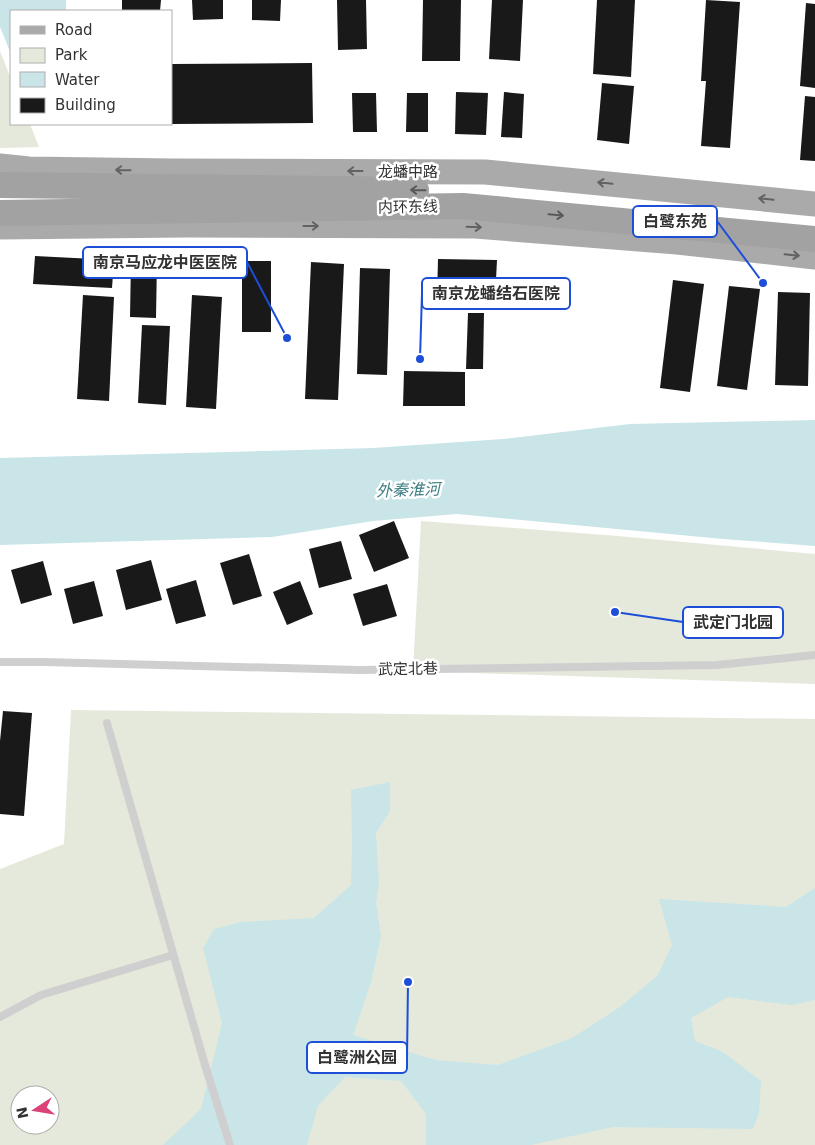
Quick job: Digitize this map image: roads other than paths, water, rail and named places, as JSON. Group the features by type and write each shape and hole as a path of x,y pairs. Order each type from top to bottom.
{"highway":[{"name":"内环东线","path":"0,185 468,190 815,221"},
{"name":"内环东线","path":"0,213 463,206 815,239"}],"main road":[{"name":"龙蟠中路","path":"0,166 29,169 172,171 484,172 815,204"},
{"path":"0,227 185,225 475,226 677,242 815,257"}],"lane":[{"name":"武定北巷","path":"0,662 360,670 717,665 815,655"},
{"path":"108,723 204,1065 230,1145"},
{"path":"0,1017 41,995 173,955"}],"water":[{"path":"0,0 66,0 66,10 10,10 10,52 0,27"},
{"name":"外秦淮河","path":"815,420 815,546 457,514 373,521 272,537 0,545 0,458 373,448 503,439 630,424"},
{"path":"390,782 390,811 376,833 379,883 376,903 381,936 371,982 353,1035 435,1060 498,1065 572,1038 620,1007 658,975 672,945 659,899 786,907 815,888 815,1000 792,1005 728,997 691,1018 695,1041 723,1052 761,1081 759,1113 753,1129 613,1127 531,1145 426,1145 426,1114 401,1081 345,1077 318,1106 307,1145 163,1145 201,1109 222,1023 203,948 214,929 241,922 314,918 351,885 351,790"}],"place":[{"name":"白鹭东苑","path":"763,283"},
{"name":"南京马应龙中医医院","path":"287,338"},
{"name":"南京龙蟠结石医院","path":"420,359"},
{"name":"武定门北园","path":"615,612"},
{"name":"白鹭洲公园","path":"408,982"}]}
